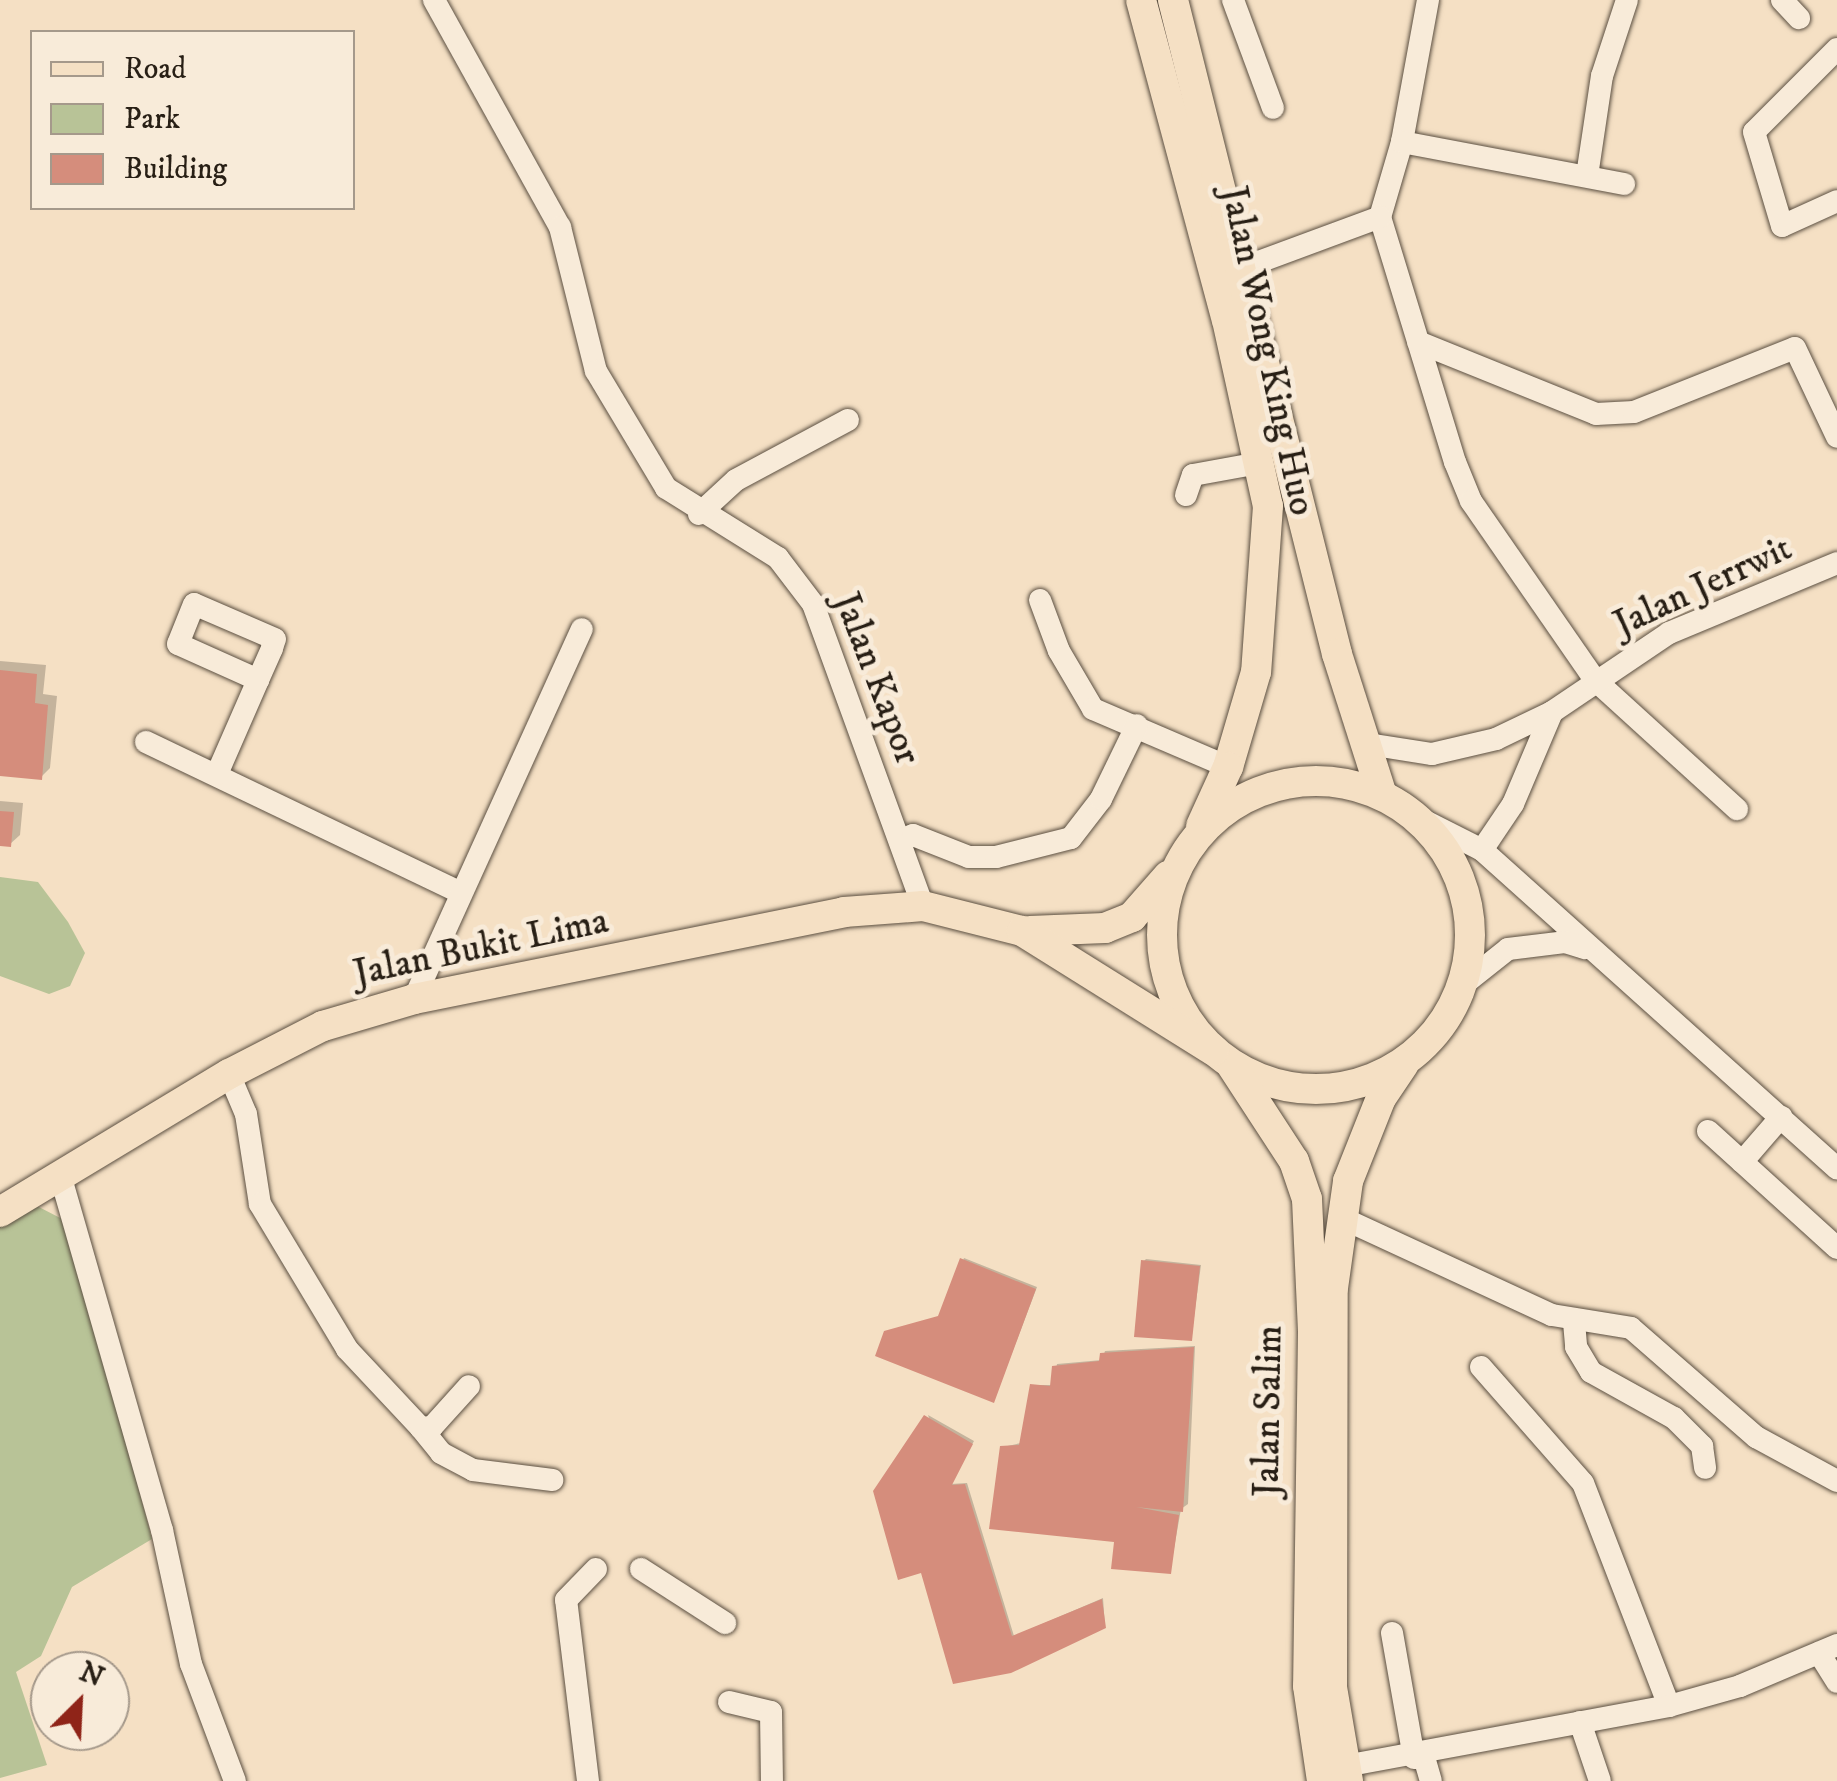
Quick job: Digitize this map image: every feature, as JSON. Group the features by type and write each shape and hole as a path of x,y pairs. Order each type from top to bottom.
{"main road":[{"name":"Jalan Wong King Huo","path":"1141,0 1268,506 1264,615 1228,767 1198,833"},
{"name":"Jalan Wong King Huo","path":"1173,0 1245,268 1337,654 1382,795"},
{"path":"1334,781 1382,795 1415,816 1440,843 1464,893 1471,948 1464,984 1430,1041 1404,1062 1363,1083 1318,1090 1272,1083 1222,1058 1022,931 1075,933 1132,916 1176,867 1198,833 1236,801 1283,783 1334,781"},
{"path":"1176,867 1163,906 1161,946 1169,985 1187,1021 1222,1058"},
{"name":"Jalan Bukit Lima","path":"0,1212 229,1074 323,1026 414,999 778,922 923,906 1022,931"},
{"name":"Jalan Salim","path":"1222,1058 1294,1161 1307,1199 1312,1332 1308,1686 1338,1776"},
{"name":"Jalan Salim","path":"1338,1776 1329,1592 1333,1288 1342,1218 1362,1139 1404,1062"}],"street":[{"name":"Jalan Kapor","path":"434,0 560,227 596,371 666,488 699,514 794,570 813,604 923,906"},
{"path":"1234,0 1273,108"},
{"path":"1428,0 1402,142 1380,216 1471,500 1595,680 1737,809"},
{"path":"1588,176 1602,76 1627,0"},
{"path":"1782,0 1799,18"},
{"path":"1837,49 1754,132 1782,226 1837,201"},
{"path":"1402,142 1624,184"},
{"path":"1245,268 1380,216"},
{"path":"1418,342 1596,414 1634,412 1795,348 1837,437"},
{"path":"699,514 736,480 848,420"},
{"path":"1186,495 1192,475 1258,463"},
{"name":"Jalan Jerrwit","path":"1368,744 1432,754 1468,749 1552,712 1595,680 1686,625 1837,563"},
{"path":"1040,600 1059,651 1093,709 1228,767"},
{"path":"414,999 459,892 582,629"},
{"path":"218,774 258,680"},
{"path":"1482,850 1513,804 1552,712"},
{"path":"900,840 912,835 968,857 996,857 1071,838 1102,799 1136,725"},
{"path":"146,742 459,892"},
{"path":"1415,816 1482,850 1588,950 1837,1168"},
{"path":"1464,984 1508,949 1566,942 1588,950"},
{"path":"229,1074 246,1114 260,1204 274,1234 346,1349 432,1446 473,1470 552,1480"},
{"path":"1742,1162 1780,1117"},
{"path":"1708,1132 1837,1248"},
{"path":"61,1178 162,1530 191,1664 234,1781"},
{"path":"1342,1218 1574,1322 1631,1328 1756,1436 1837,1480"},
{"path":"1574,1322 1576,1348 1591,1372 1674,1418 1702,1446 1704,1468"},
{"path":"1481,1367 1583,1483 1669,1706"},
{"path":"420,1428 432,1427 469,1386"},
{"path":"588,1781 566,1600 596,1569"},
{"path":"640,1569 725,1623"},
{"path":"1392,1633 1419,1757 1431,1781"},
{"path":"1338,1776 1669,1706 1828,1649 1837,1682"},
{"path":"729,1702 772,1712 772,1781"},
{"path":"1580,1722 1600,1781"}],"green space":[{"path":"0,877 38,882 68,922 85,953 70,986 49,994 0,976"},
{"path":"35,1205 68,1222 152,1539 72,1587 43,1651 30,1651 30,1663 16,1672 30,1714 30,1751 42,1751 47,1765 0,1778 0,1224"}],"building":[{"path":"0,670 37,674 35,703 48,705 42,780 0,776"},
{"path":"0,811 14,812 11,847 0,846"},
{"path":"960,1258 1036,1289 994,1403 875,1356 884,1331 938,1316"},
{"path":"1141,1260 1200,1266 1192,1341 1134,1337"},
{"path":"1194,1347 1183,1512 1136,1507 1179,1515 1171,1574 1111,1569 1114,1542 989,1529 1000,1446 1019,1445 1030,1384 1050,1386 1052,1366 1099,1361 1100,1353"},
{"path":"924,1415 973,1444 952,1485 965,1484 1012,1636 1102,1599 1106,1628 1011,1673 953,1684 921,1573 898,1580 873,1491"}]}
